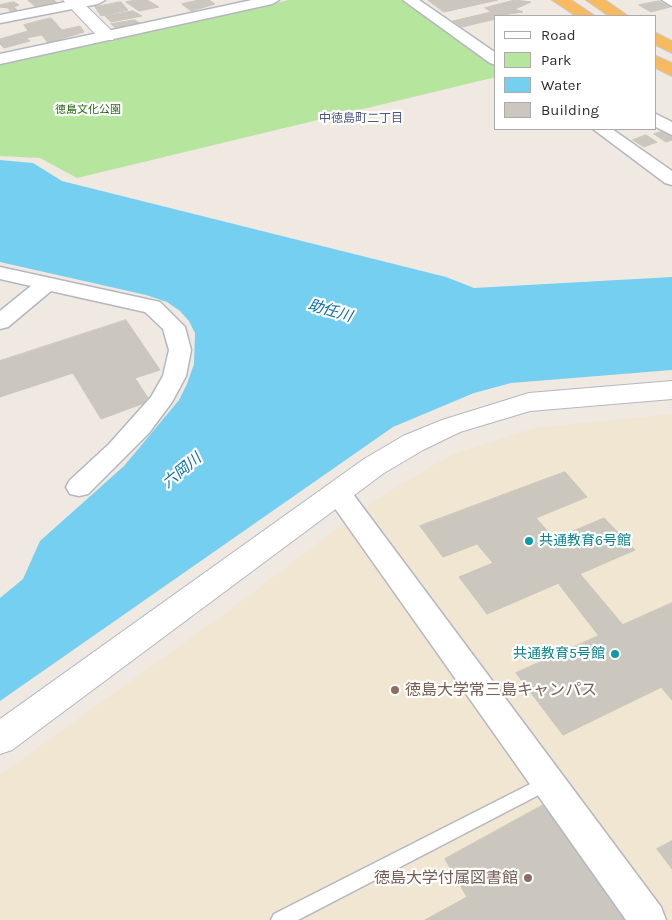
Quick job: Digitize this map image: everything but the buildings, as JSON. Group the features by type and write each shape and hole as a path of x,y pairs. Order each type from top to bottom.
{"highway":[{"path":"560,0 584,15"},
{"path":"594,0 618,15"},
{"path":"657,39 672,48"},
{"path":"657,62 672,72"}],"street":[{"path":"0,19 73,2 98,0"},
{"path":"0,59 272,0"},
{"path":"410,0 488,48"},
{"path":"73,2 107,36"},
{"path":"606,132 626,130"},
{"path":"606,132 672,179"},
{"path":"0,273 152,307 165,315 172,323 180,343 180,358 176,371 161,402 122,447 79,487"},
{"path":"0,322 48,284"},
{"path":"0,739 374,466 414,443 491,413 529,402 672,390"},
{"path":"338,493 648,920"}],"lane":[{"path":"280,920 548,782"}],"shaded area":[{"name":"徳島大学常三島キャンパス","path":"672,414 672,920 0,920 0,775 235,606 375,500 451,455 535,428"}],"green space":[{"name":"徳島文化公園","path":"289,0 401,0 494,65 494,77 77,178 40,158 0,156 0,64"}],"water":[{"path":"0,160 33,163 62,181 446,277 474,288 672,277 672,370 511,383 474,393 393,427 0,701 0,598 23,579 40,541 124,466 179,400 194,364 195,333 189,321 180,311 167,302 146,295 0,262"}],"place":[{"name":"共通教育6号館","path":"529,541"},
{"name":"共通教育5号館","path":"615,654"},
{"name":"徳島大学常三島キャンパス","path":"395,690"},
{"name":"徳島大学付属図書館","path":"528,878"}],"district":[{"name":"中徳島町二丁目","path":"361,119"}],"water label":[{"name":"助任川","path":"330,311"},
{"name":"六岡川","path":"182,471"}]}
